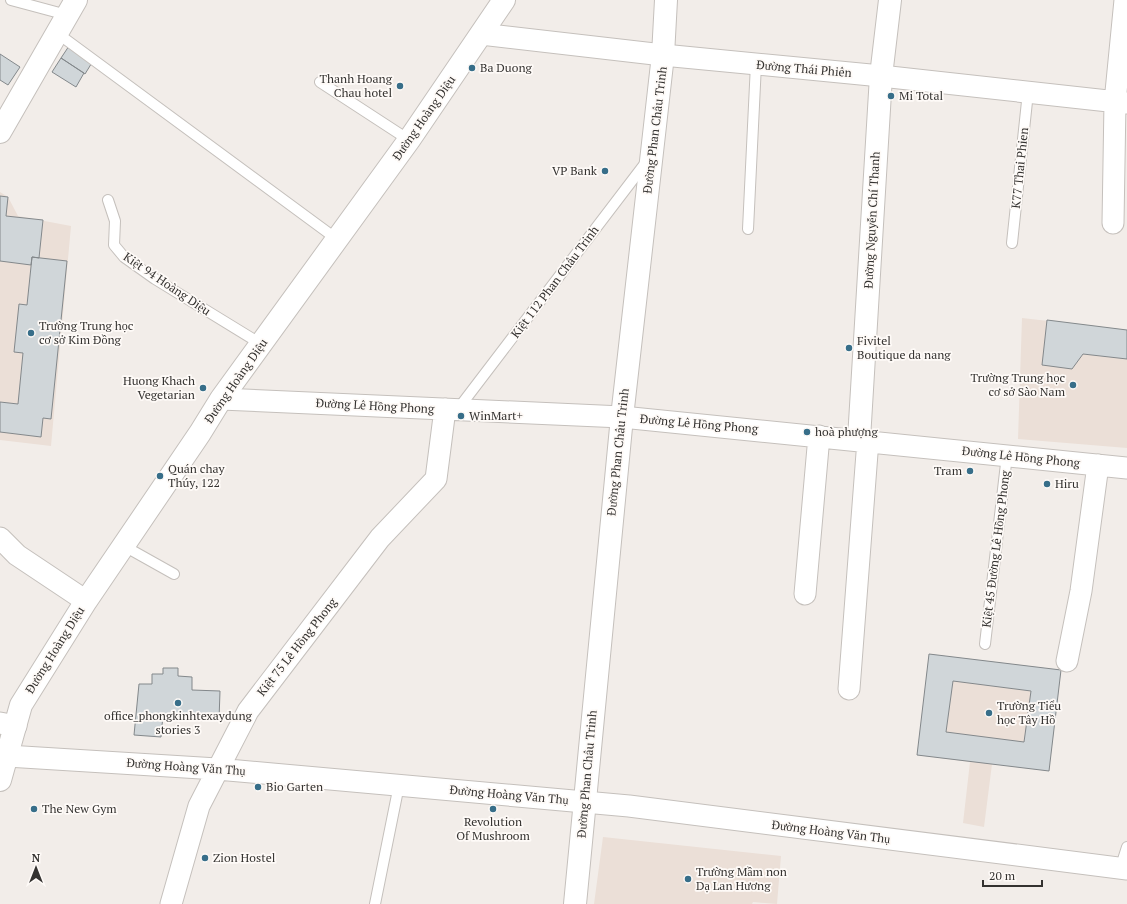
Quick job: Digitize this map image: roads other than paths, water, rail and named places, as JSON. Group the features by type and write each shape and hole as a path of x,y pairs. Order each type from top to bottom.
{"street":[{"name":"Đường Hoàng Diệu","path":"0,780 8,756 8,724 86,601 200,433 221,399 338,240 409,140 504,0"},
{"name":"Đường Phan Châu Trinh","path":"575,904 622,417 663,55 666,0"},
{"name":"Đường Nguyễn Chí Thanh","path":"864,440 881,76 890,0"},
{"path":"1113,223 1121,103 1125,0"},
{"path":"0,132 67,16"},
{"name":"Đường Thái Phiên","path":"481,34 663,55 881,76 1121,103"},
{"name":"Đường Lê Hồng Phong","path":"221,399 622,417 864,440 1127,468"},
{"name":"Kiệt 75 Lê Hồng Phong","path":"171,904 199,806 252,704 380,538 436,479 451,409"},
{"path":"805,594 819,436"},
{"path":"849,689 864,440"},
{"path":"1067,661 1081,591 1098,465"},
{"path":"0,538 17,555 86,601"},
{"name":"Đường Hoàng Văn Thụ","path":"8,756 217,769 584,802 1124,869"}],"lane":[{"path":"11,0 67,16 338,240"},
{"path":"748,229 756,64"},
{"path":"320,82 409,140"},
{"name":"K77 Thai Phien","path":"1012,243 1028,92"},
{"name":"Kiệt 112 Phan Châu Trinh","path":"451,409 652,154"},
{"name":"Kiệt 94 Hoàng Diệu","path":"108,200 115,221 114,245 124,257 155,279 261,344"},
{"name":"Kiệt 45 Đường Lê Hồng Phong","path":"984,644 1007,455"},
{"path":"124,546 174,574"},
{"path":"375,904 399,785"},
{"path":"1124,869 1127,847"}],"place":[{"name":"Ba Duong","path":"472,68"},
{"name":"Thanh Hoang Chau hotel","path":"400,86"},
{"name":"Mi Total","path":"891,96"},
{"name":"VP Bank","path":"605,171"},
{"name":"Trường Trung học cơ sở Kim Đồng","path":"31,333"},
{"name":"Fivitel Boutique da nang","path":"849,348"},
{"name":"Trường Trung học cơ sở Sào Nam","path":"1073,385"},
{"name":"Huong Khach Vegetarian","path":"203,388"},
{"name":"WinMart+","path":"461,416"},
{"name":"hoà phượng","path":"807,432"},
{"name":"Tram","path":"970,471"},
{"name":"Quán chay Thúy, 122","path":"160,476"},
{"name":"Hiru","path":"1047,484"},
{"name":"office_phongkinhtexaydung stories 3","path":"178,703"},
{"name":"Trường Tiểu học Tây Hồ","path":"989,713"},
{"name":"Bio Garten","path":"258,787"},
{"name":"The New Gym","path":"34,809"},
{"name":"Revolution Of Mushroom","path":"493,809"},
{"name":"Zion Hostel","path":"205,858"},
{"name":"Trường Mầm non Dạ Lan Hương","path":"688,879"}]}
